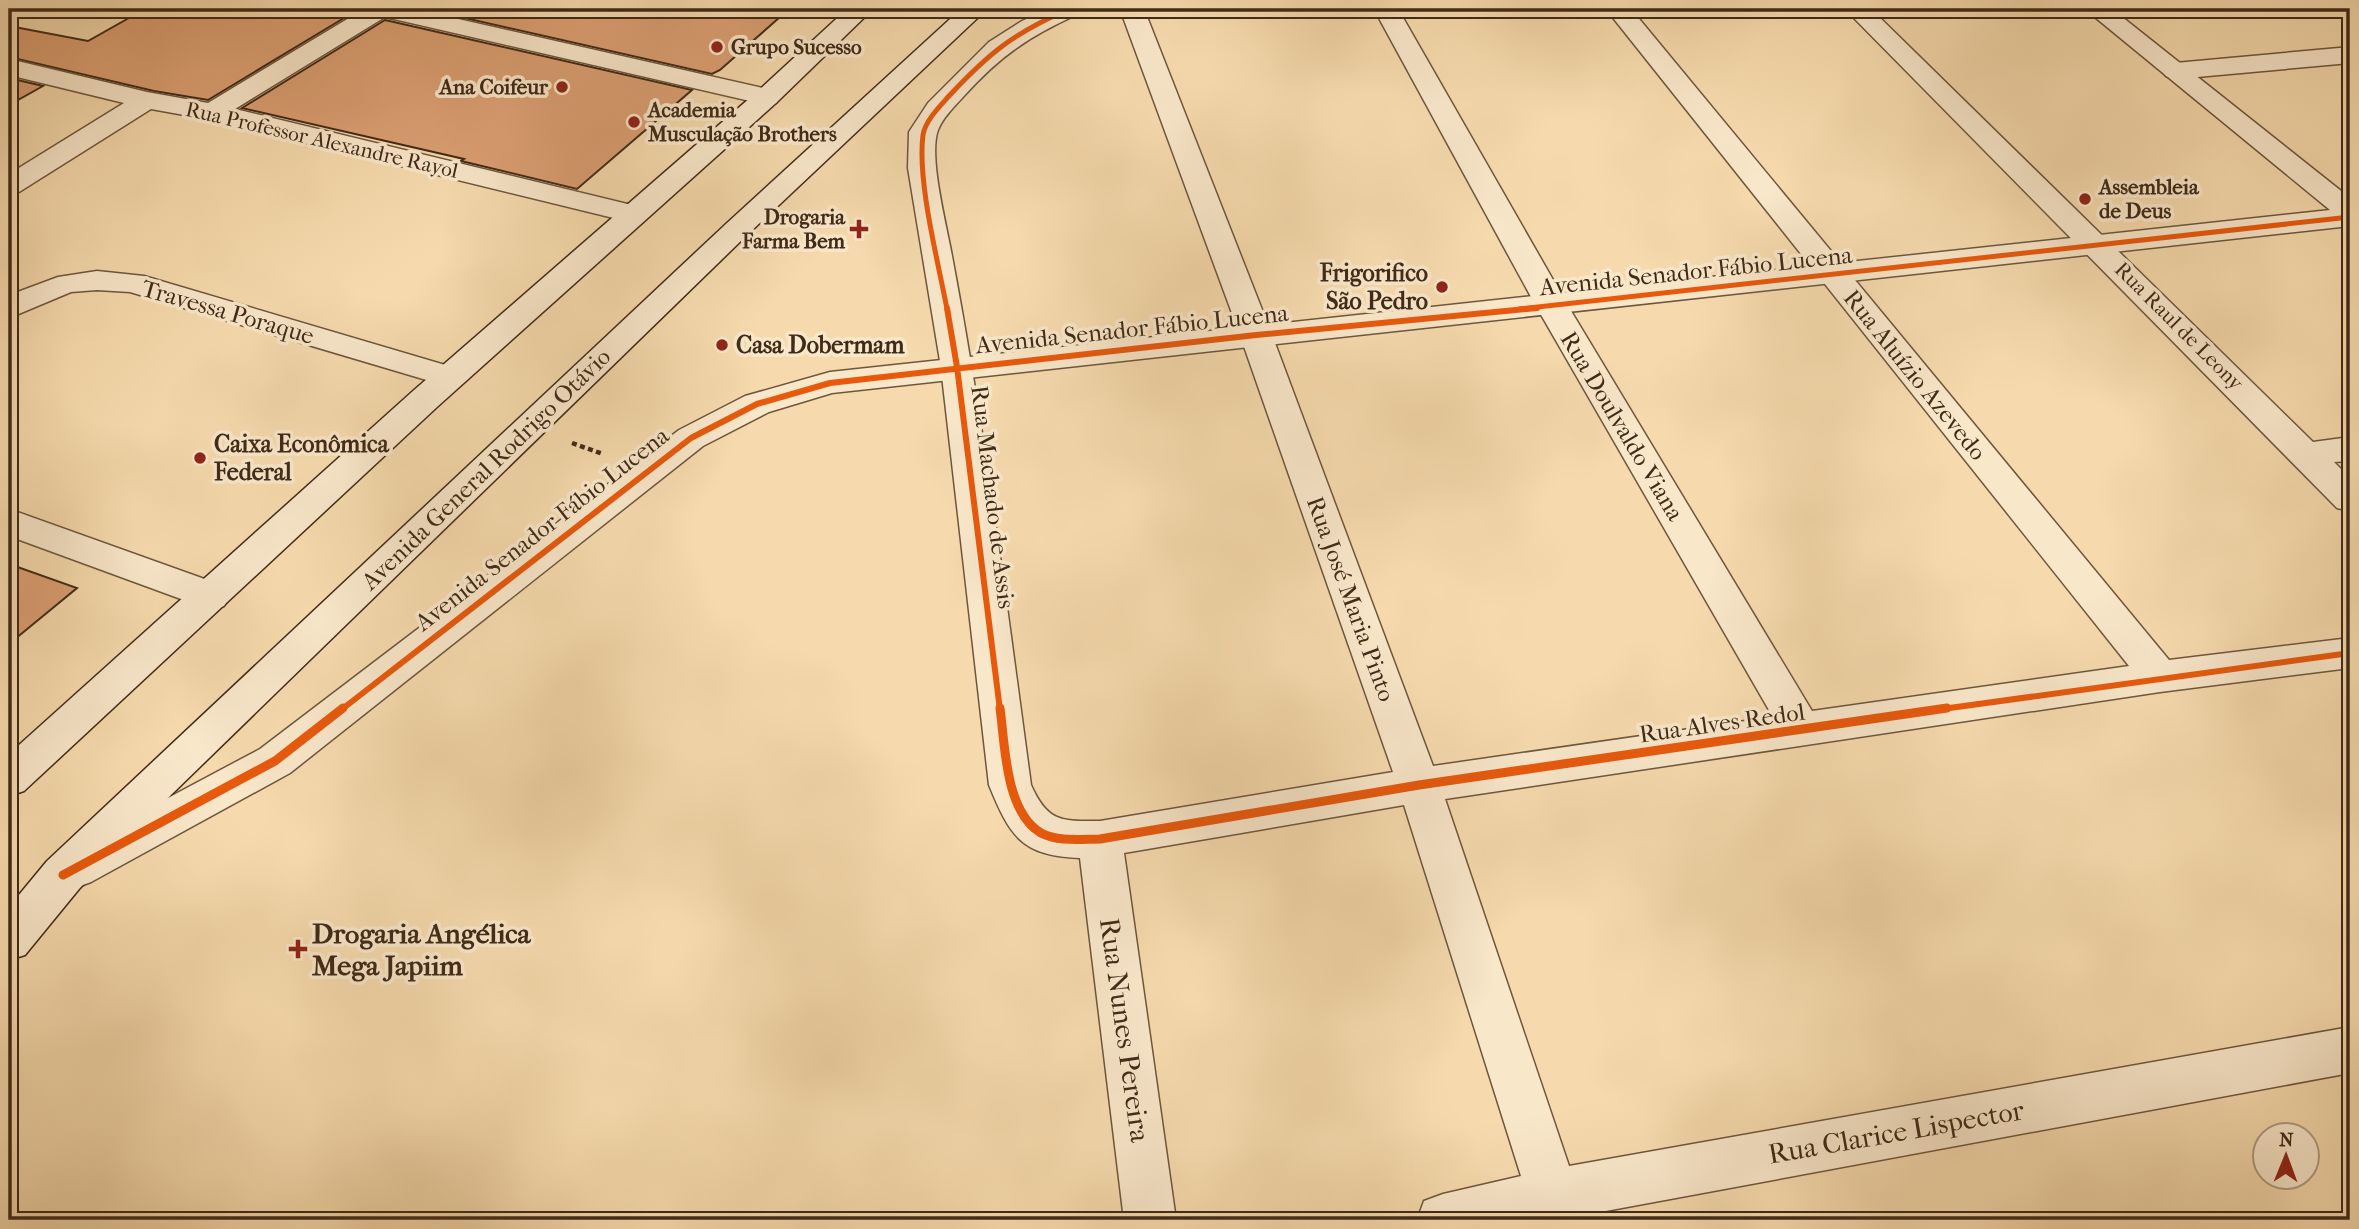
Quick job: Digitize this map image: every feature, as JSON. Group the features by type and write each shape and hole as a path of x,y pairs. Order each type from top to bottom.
{"street":[{"path":"212,113 382,9 767,97"},
{"path":"9,779 450,377 767,97 861,9"},
{"name":"Avenida General Rodrigo Otávio","path":"9,940 63,876 157,782 737,229 975,9"},
{"name":"Rua Machado de Assis","path":"1069,9 1031,26 998,47 972,71 937,109 923,132 922,168 957,367 1010,785 1021,814 1035,831 1057,840 1100,839"},
{"name":"Rua José Maria Pinto","path":"1132,9 1256,335 1419,785 1553,1195"},
{"name":"Rua Doulvaldo Viana","path":"1386,9 1552,306 1802,731"},
{"name":"Rua Aluízio Azevedo","path":"1618,9 2160,677"},
{"name":"Rua Raul de Leony","path":"1857,9 2350,499"},
{"path":"2098,9 2350,215"},
{"path":"2175,71 2350,55"},
{"name":"Rua Professor Alexandre Rayol","path":"9,67 634,214"},
{"path":"9,186 147,100"},
{"name":"Avenida Senador Fábio Lucena","path":"63,876 275,761 691,438 757,404 830,383 957,367 2099,247 2350,215"},
{"name":"Travessa Poraque","path":"9,309 35,294 69,281 102,279 133,283 450,377"},
{"path":"2306,454 2350,449"},
{"path":"9,522 211,596"},
{"name":"Rua Alves Redol","path":"1100,839 1419,785 2160,677 2350,653"},
{"name":"Rua Nunes Pereira","path":"1100,839 1150,1220"},
{"name":"Rua Clarice Lispector","path":"1443,1220 1553,1195 2350,1050"}],"building":[{"path":"145,9 359,9 208,100 154,91 9,57 9,26 88,41"},
{"path":"425,9 789,9 720,70 712,74"},
{"path":"385,20 692,90 577,189 461,161 464,159 242,108"},
{"path":"9,78 43,86 9,105"},
{"path":"9,564 77,588 9,644"}],"cycle path":[{"path":"1069,9 1031,26 998,47 937,109 923,132 922,168 957,367 1010,785 1025,817 1042,833 1065,839 1100,839 1419,785 2160,677 2350,653"},
{"path":"63,875 275,761 691,438 757,404 830,383 2350,217"}],"place":[{"name":"Grupo Sucesso","path":"717,47"},
{"name":"Ana Coifeur","path":"562,87"},
{"name":"Academia Musculação Brothers","path":"634,122"},
{"name":"Assembleia de Deus","path":"2085,199"},
{"name":"Drogaria Farma Bem","path":"859,229"},
{"name":"Frigorifico São Pedro","path":"1442,287"},
{"name":"Casa Dobermam","path":"722,345"},
{"name":"Caixa Econômica Federal","path":"200,458"},
{"name":"Drogaria Angélica Mega Japiim","path":"298,949"}]}
